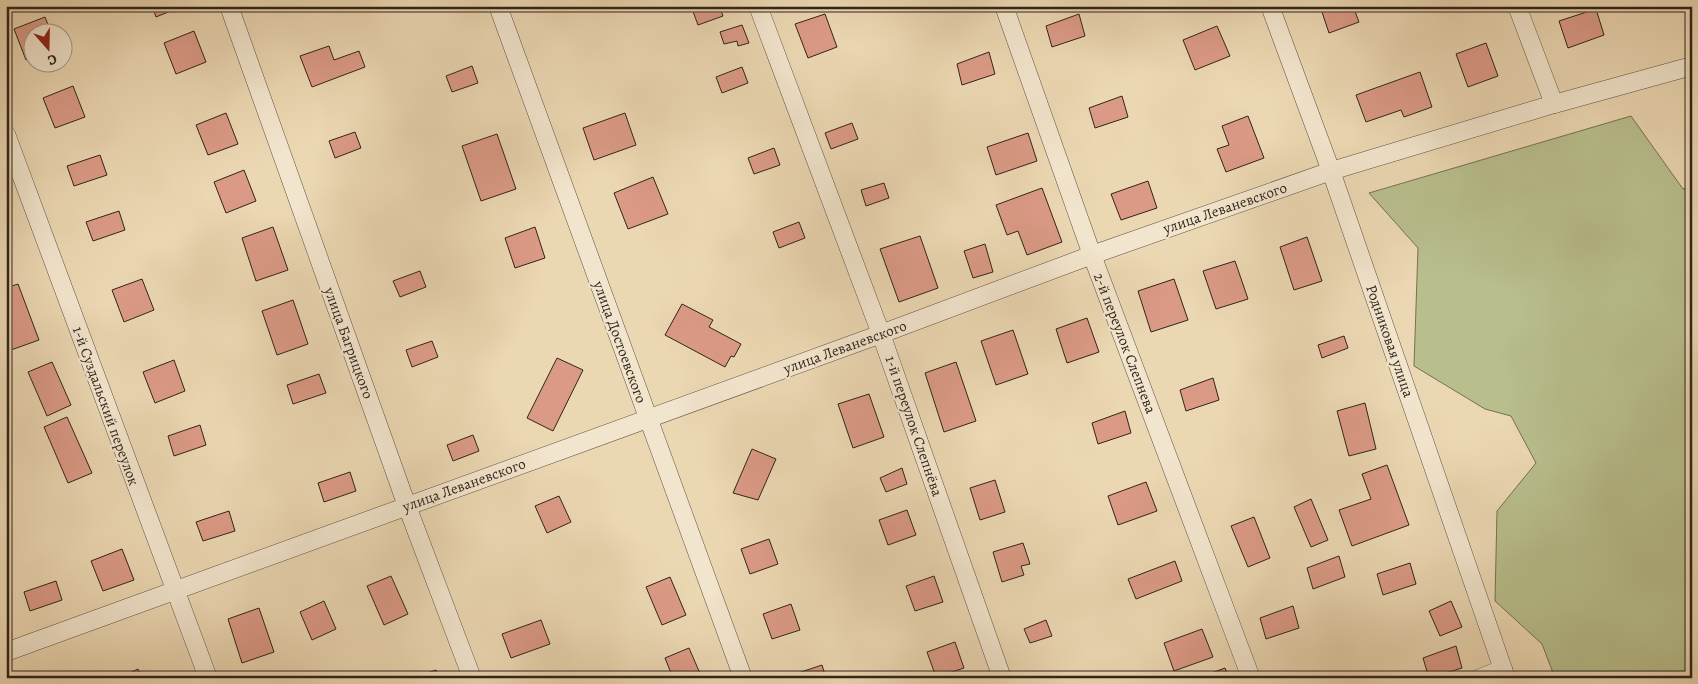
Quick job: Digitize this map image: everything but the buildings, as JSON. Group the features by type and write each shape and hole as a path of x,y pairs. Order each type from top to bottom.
{"street":[{"name":"улица Багрицкого","path":"229,6 407,506 472,678"},
{"name":"улица Достоевского","path":"498,6 743,678"},
{"name":"1-й переулок Слепнёва","path":"758,6 882,334 1002,678"},
{"name":"2-й переулок Слепнева","path":"1004,6 1092,255 1251,678"},
{"name":"Родниковая улица","path":"1270,6 1331,171 1505,674"},
{"path":"1517,6 1554,104"},
{"name":"улица Леваневского","path":"6,652 882,334 1092,255 1331,171 1554,104 1692,66"},
{"name":"1-й Суздальский переулок","path":"6,134 208,678"},
{"path":"1480,678 1505,674"}],"green space":[{"path":"1631,116 1683,189 1692,187 1692,678 1555,678 1542,644 1495,601 1497,511 1536,463 1511,416 1485,409 1414,366 1418,248 1369,193"}]}
